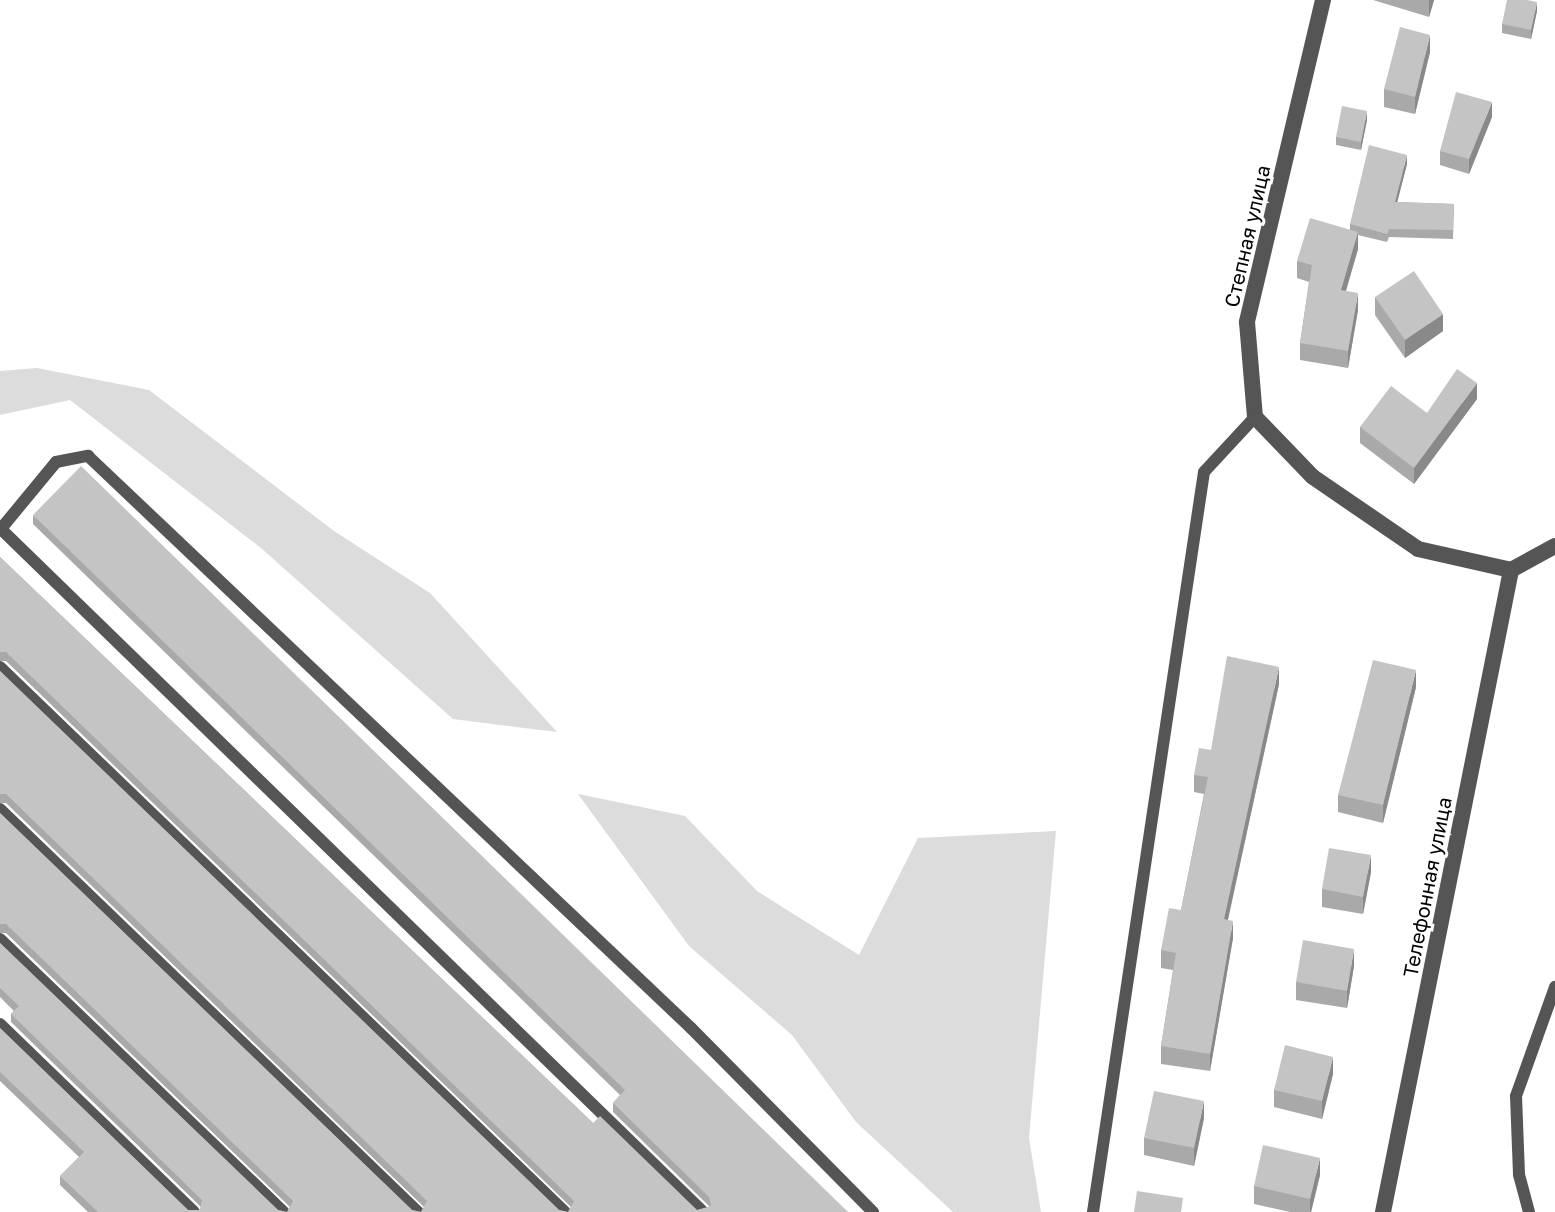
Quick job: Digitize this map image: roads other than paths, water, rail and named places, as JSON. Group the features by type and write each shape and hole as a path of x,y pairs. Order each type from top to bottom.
{"street":[{"name":"Степная улица","path":"1255,417 1247,322 1323,0"},
{"path":"1255,417 1313,477 1418,549 1511,570 1555,546"},
{"name":"Телефонная улица","path":"1383,1212 1511,570"}],"lane":[{"path":"1093,1212 1204,472 1255,417"},
{"path":"703,1212 0,530 56,462 88,456 691,1028 873,1212"},
{"path":"0,667 565,1212"},
{"path":"0,809 418,1212"},
{"path":"0,939 282,1211"},
{"path":"1529,1212 1519,1174 1516,1096 1555,987"},
{"path":"0,1024 194,1212"}]}
